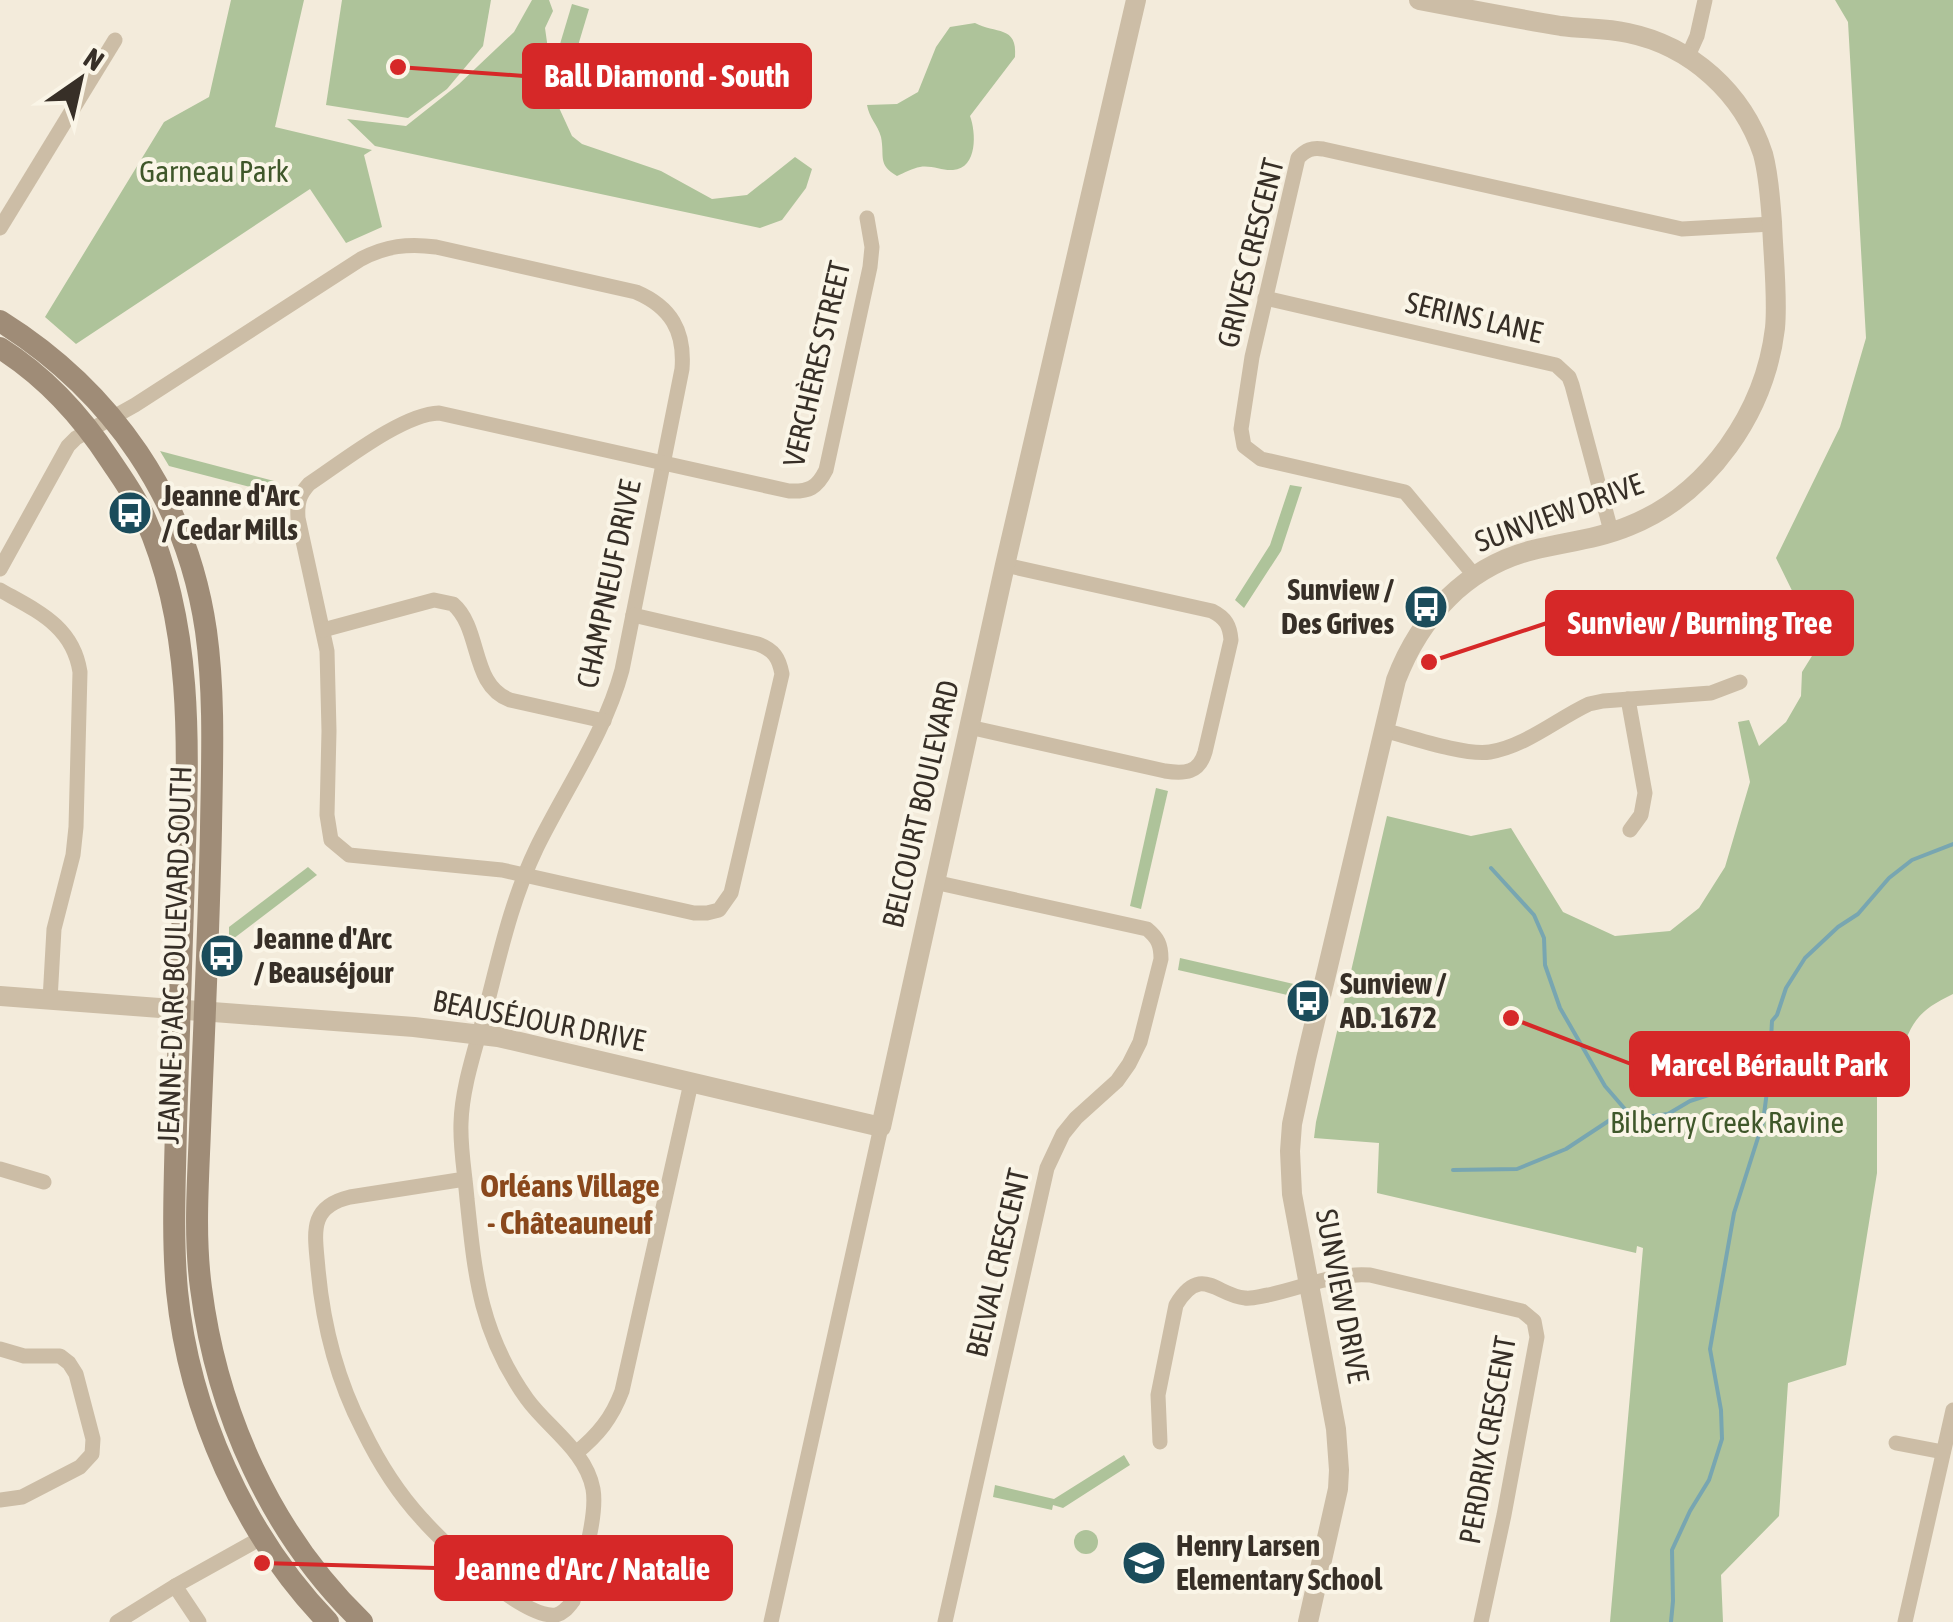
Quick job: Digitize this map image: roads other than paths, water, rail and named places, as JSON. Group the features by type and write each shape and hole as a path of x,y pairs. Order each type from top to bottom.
{"main road":[{"name":"JEANNE-D'ARC BOULEVARD SOUTH","path":"0,321 56,360 113,417 168,506 193,568 206,634 210,686 209,949 198,1214 203,1302 215,1362 236,1430 269,1501 311,1566 362,1622"},
{"name":"JEANNE-D'ARC BOULEVARD SOUTH","path":"0,348 47,382 90,429 145,516 172,598 184,678 186,801 174,1207 181,1322 209,1426 233,1484 300,1591 328,1622"}],"street":[{"name":"BELCOURT BOULEVARD","path":"771,1622 968,727 1136,0"},
{"path":"1688,56 1705,0"},
{"name":"SUNVIEW DRIVE","path":"1308,1622 1340,1470 1336,1429 1292,1194 1292,1124 1396,680 1417,635 1436,609 1474,575 1520,554 1628,527 1686,492 1730,446 1753,406 1764,378 1775,324 1767,170 1750,125 1723,86 1688,56 1628,33 1564,26 1432,1"},
{"path":"0,228 7,202 115,40"},
{"name":"GRIVES CRESCENT","path":"1474,575 1404,492 1261,459 1244,446 1241,429 1246,393 1265,298 1295,168 1304,151 1314,148 1682,229 1772,224"},
{"name":"VERCHÈRES STREET","path":"663,464 789,491 802,492 818,484 826,470 870,267 872,247 867,218"},
{"name":"CHAMPNEUF DRIVE","path":"90,429 361,259 392,246 420,244 636,292 651,298 674,323 684,352 615,696 524,874 505,928 470,1068 461,1123 476,1280 483,1310 528,1399 576,1453 594,1491 573,1601 566,1611 555,1615 535,1612 476,1570 421,1518 384,1468 362,1428 328,1337 314,1227 323,1209 332,1201 350,1197 465,1179"},
{"name":"SERINS LANE","path":"1265,298 1556,365 1569,376 1572,385 1611,531"},
{"path":"633,614 758,644 774,653 780,663 782,674 731,893 719,910 707,914 694,912 524,874 349,855 331,840 326,651 298,518 301,492 414,417 427,413 450,414 663,464"},
{"path":"0,570 68,446 90,429"},
{"path":"968,727 1182,774 1198,767 1203,759 1218,696 1230,640 1230,629 1220,614 1005,565"},
{"path":"0,590 56,624 72,646 80,672 76,827 54,929 50,1000"},
{"path":"323,630 434,600 453,604 468,622 485,675 496,693 510,700 604,721"},
{"path":"1383,730 1468,751 1492,752 1510,747 1589,704 1712,692 1740,682"},
{"path":"1628,699 1646,793 1641,816 1630,830"},
{"name":"BELVAL CRESCENT","path":"934,882 1147,929 1161,946 1147,1019 1135,1053 1117,1081 1076,1118 1047,1168 945,1622"},
{"name":"BEAUSÉJOUR DRIVE","path":"0,996 479,1034 881,1127"},
{"path":"576,1453 606,1426 622,1391 690,1083"},
{"path":"0,1169 44,1182"},
{"name":"PERDRIX CRESCENT","path":"1309,1284 1370,1275 1522,1310 1534,1321 1537,1337 1480,1622"},
{"path":"1160,1442 1158,1395 1176,1305 1182,1296 1203,1284 1248,1299 1309,1284"},
{"path":"0,1349 24,1356 60,1356 69,1363 76,1374 94,1439 92,1454 80,1467 22,1497 0,1500"},
{"path":"1905,1622 1953,1410"},
{"path":"1896,1443 1943,1452"},
{"path":"116,1622 263,1537"},
{"path":"175,1586 199,1622"}],"waterway":[{"path":"1671,1622 1672,1550 1709,1480 1722,1439 1710,1349 1734,1213 1763,1122 1772,1021 1805,958 1858,914 1889,878 1912,860 1953,844"},
{"path":"1491,868 1534,915 1544,938 1545,965 1560,1008 1605,1086 1630,1115 1638,1118 1668,1114 1690,1101 1767,1076"},
{"path":"1453,1170 1517,1169 1566,1149 1613,1118 1630,1115"}],"place":[{"name":"Ball Diamond - South","path":"398,67"},
{"name":"Jeanne d'Arc / Cedar Mills","path":"130,513"},
{"name":"Sunview / Des Grives","path":"1426,607"},
{"name":"Sunview / Burning Tree","path":"1429,662"},
{"name":"Jeanne d'Arc / Beauséjour","path":"222,956"},
{"name":"Sunview / AD. 1672","path":"1308,1001"},
{"name":"Marcel Bériault Park","path":"1511,1018"},
{"name":"Jeanne d'Arc / Natalie","path":"262,1563"},
{"name":"Henry Larsen Elementary School","path":"1144,1563"}],"district":[{"name":"Orléans Village - Châteauneuf","path":"570,1204"}],"park label":[{"name":"Garneau Park","path":"214,172"},
{"name":"Bilberry Creek Ravine","path":"1727,1123"}]}
